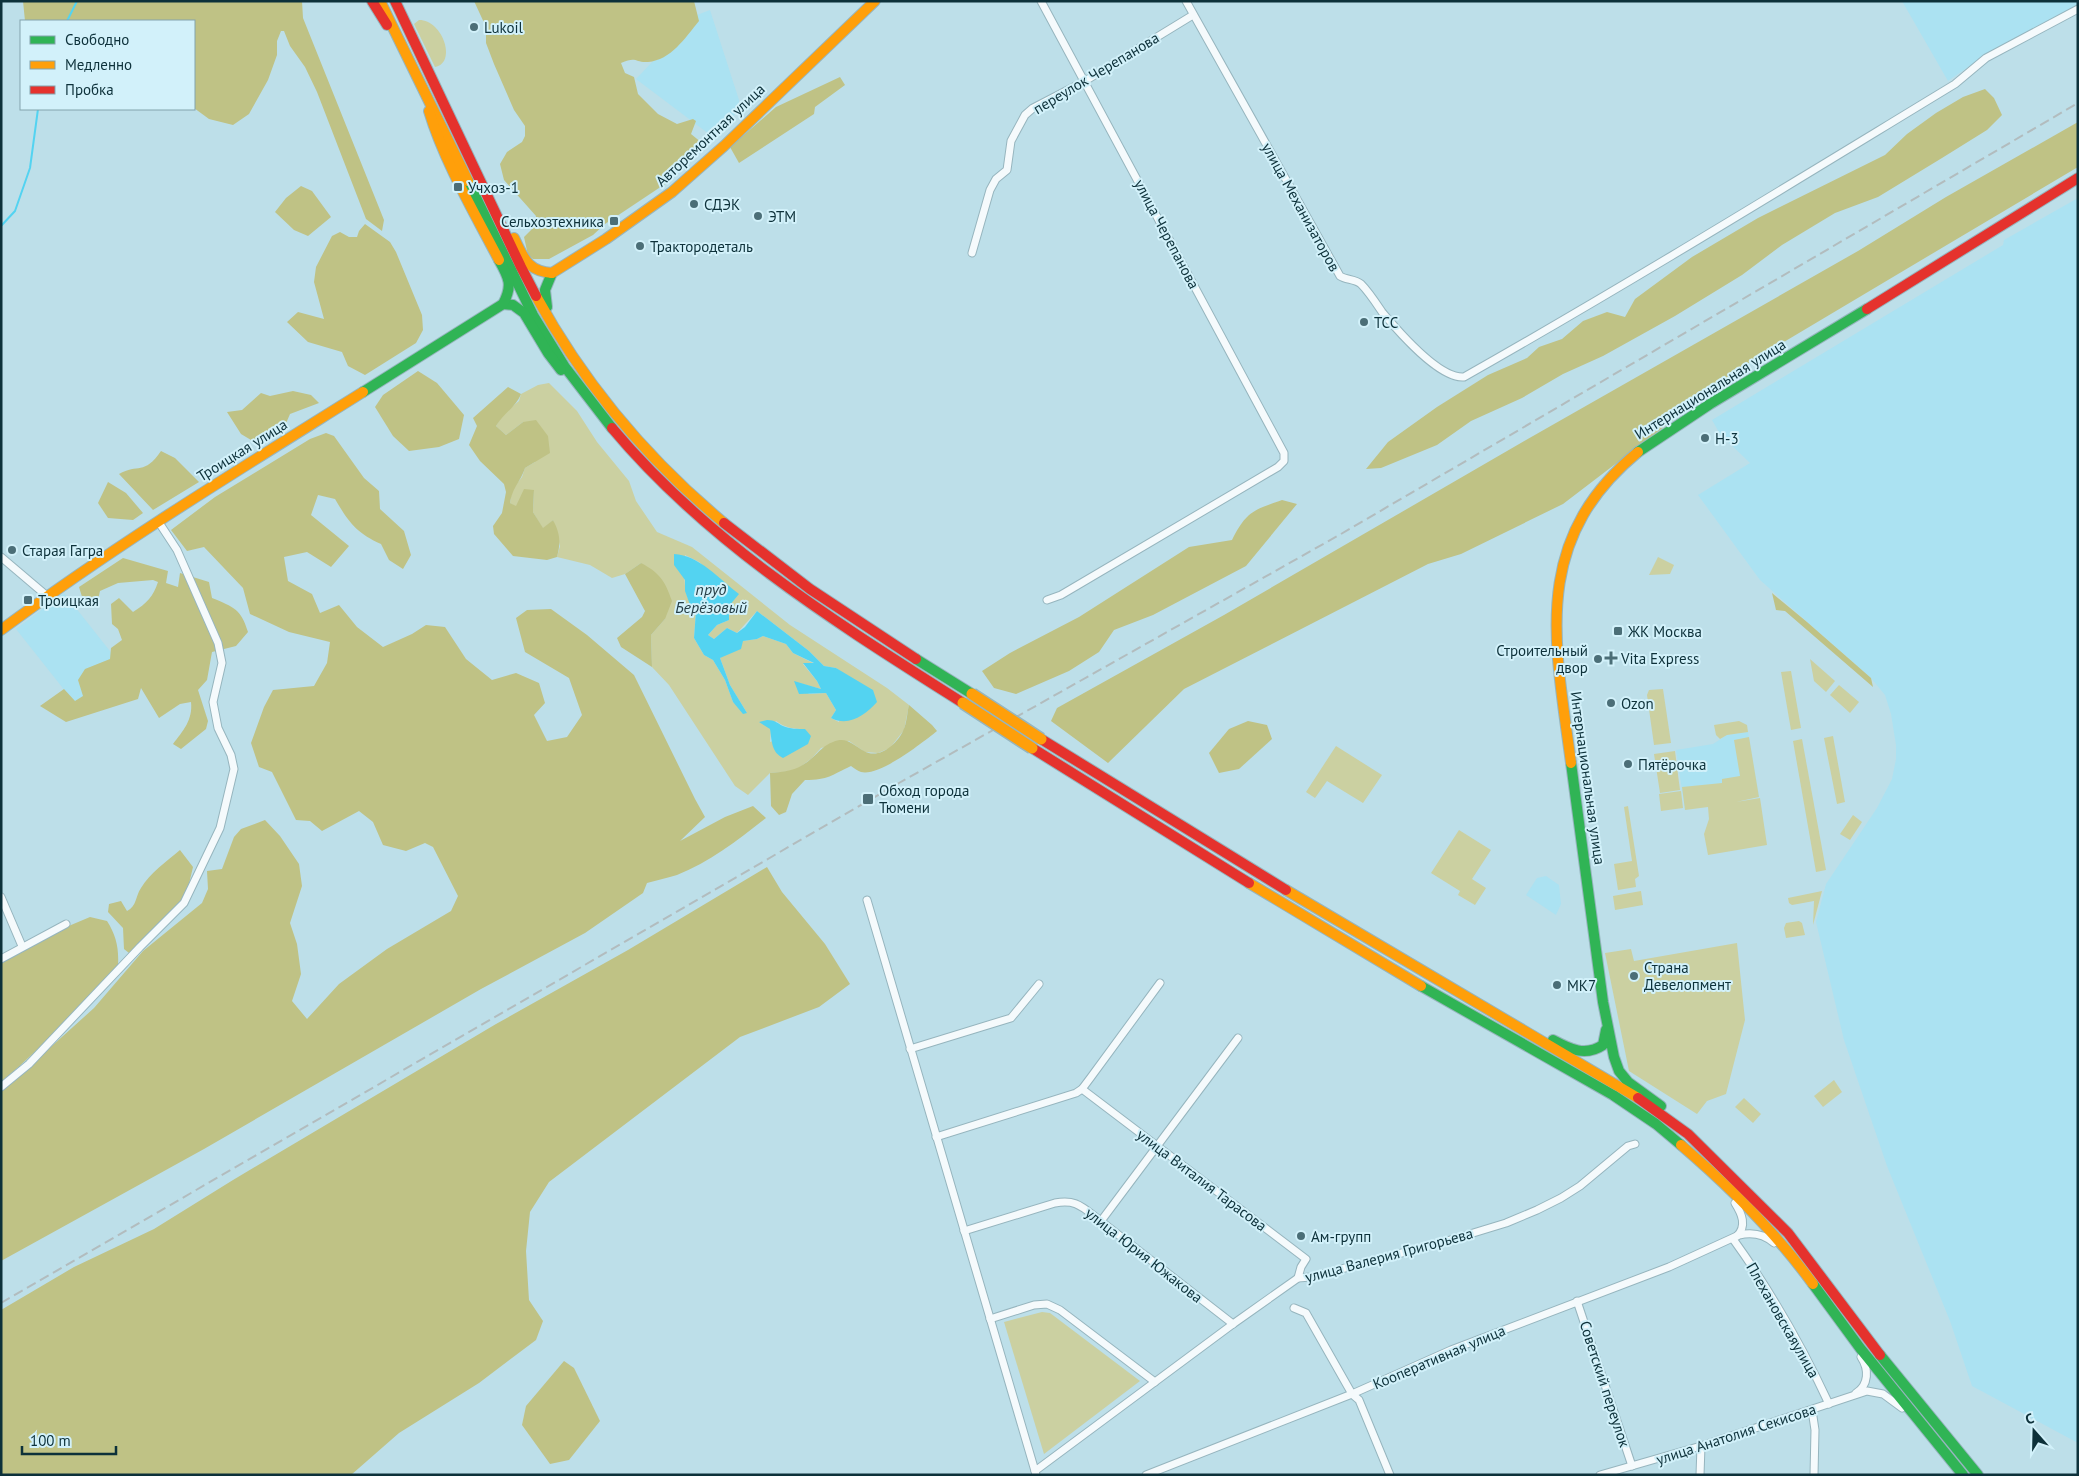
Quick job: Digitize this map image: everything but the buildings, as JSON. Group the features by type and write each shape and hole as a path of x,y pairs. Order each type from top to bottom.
{"main road":[{"path":"372,1 400,44"},
{"path":"380,1 424,95 546,338 582,390 644,465 686,506 709,527 821,610 1032,748 1251,884 1418,984 1613,1095 1656,1124 1708,1168 1779,1241 1860,1348 1963,1475"},
{"path":"395,1 528,280 578,366 609,406 678,483 710,512 797,579 897,647 1258,874 1643,1100 1688,1134 1766,1210 1804,1252 1872,1344 1978,1475"},
{"name":"Авторемонтная улица","path":"552,273 606,239 678,187 875,1"},
{"path":"424,95 434,128 509,282 510,290 503,304 513,305 524,313 548,353 561,370 582,390"},
{"name":"Интернациональная улица","path":"1607,1021 1558,677 1555,636 1557,579 1566,549 1580,521 1616,472 1647,445 1707,405 1872,306 2078,178"},
{"path":"482,183 499,208 527,264 537,272 552,273 544,289 547,307 578,366"},
{"name":"Троицкая улица","path":"1,630 47,596 158,521 503,304"},
{"path":"1498,1015 1514,1019 1568,1048 1582,1053 1594,1051 1603,1045 1606,1040 1607,1021"},
{"path":"1607,1021 1616,1065 1622,1076 1688,1127 1714,1158"}],"street":[{"name":"улица Черепанова","path":"1041,1 1284,453 1284,461 1278,467 1070,590 1048,600"},
{"name":"улица Механизаторов","path":"1186,1 1340,276 1361,284 1392,324 1424,356 1446,374 1456,378 1464,377 1508,352 1708,234 1955,84 1986,58 2078,9"},
{"name":"переулок Черепанова","path":"972,253 990,190 996,179 1006,170 1011,141 1025,115 1032,108 1085,80 1193,15"},
{"path":"1,1087 29,1064 140,947 184,904 220,828 234,769 218,728 213,702 222,663 218,643 177,550 158,521"},
{"path":"1,557 47,596"},
{"path":"1,897 22,946"},
{"path":"867,900 1036,1473"},
{"path":"1,959 66,924"},
{"path":"936,1137 1063,1098 1082,1089 1160,983"},
{"path":"910,1049 1011,1018 1039,984"},
{"path":"1101,1221 1238,1038"},
{"name":"улица Виталия Тарасова","path":"1082,1089 1306,1259 1301,1267 1298,1278"},
{"path":"1613,1095 1678,1148 1735,1203 1806,1282 1863,1360 1866,1372 1863,1387 1858,1392 1842,1400"},
{"name":"улица Валерия Григорьева","path":"1036,1473 1232,1324 1298,1278 1311,1277 1447,1241 1514,1220 1561,1198 1580,1186 1628,1146 1635,1144"},
{"name":"улица Юрия Южакова","path":"964,1231 1055,1203 1068,1201 1080,1206 1101,1221 1232,1324"},
{"path":"1733,1238 1742,1231 1743,1224 1741,1214 1735,1203"},
{"name":"Кооперативная улица","path":"1146,1475 1352,1394 1450,1350 1669,1267 1743,1234 1764,1236 1771,1241"},
{"name":"Плехановскаяулица","path":"1733,1238 1791,1330 1829,1404"},
{"path":"1823,1298 1837,1325 1860,1348"},
{"name":"Советский переулок","path":"1577,1301 1632,1466"},
{"path":"990,1319 1034,1305 1047,1304 1060,1310 1155,1382"},
{"path":"1294,1308 1306,1313 1352,1394 1360,1400 1390,1475"},
{"path":"1842,1400 1870,1391 1892,1399 1901,1407 1956,1475"},
{"name":"улица Анатолия Секисова","path":"1600,1475 1701,1446 1842,1400"},
{"path":"1812,1410 1815,1430 1814,1475"},
{"path":"1700,1475 1701,1446"}],"shaded area":[{"path":"1902,1 2078,1 2078,7 1971,65 1948,81"},
{"path":"710,10 739,100 739,110 713,137 636,79 697,15"},
{"path":"2078,198 2078,1443 1972,1386 1950,1321 1887,1166 1844,1040 1816,922 1826,884 1877,808 1892,779 1896,759 1896,745 1891,714 1885,695 1871,678 1760,580 1698,495 1750,463 1720,434 1712,420 2003,245 2004,240"},
{"path":"64,593 121,665 77,706 16,629"},
{"path":"1748,732 1759,797 1685,810 1676,750 1713,744 1727,735"},
{"path":"1546,876 1559,885 1561,904 1556,915 1526,895 1537,878"}],"green space":[{"path":"23,1 302,1 303,18 384,220 382,231 366,219 317,92 305,67 290,46 284,31 281,31 277,41 277,55 268,80 249,114 233,125 209,119 195,109 195,20 25,20"},
{"path":"474,1 694,1 699,21 671,53 648,62 630,60 621,63 625,73 634,77 638,94 658,114 677,124 693,119 696,121 691,134 702,143 697,153 665,184 605,224 593,235 549,259 533,259 528,255 524,237 534,227 536,216 504,180 500,164 507,152 522,142 525,136 525,126 514,110 494,64 486,43 486,27"},
{"path":"419,20 435,27 444,42 445,58 442,64 435,67 414,24"},
{"path":"840,77 845,85 815,107 814,114 739,163 730,147 776,107"},
{"path":"1985,89 1994,98 2002,115 1987,130 1942,158 1878,197 1835,213 1782,245 1742,275 1675,316 1603,356 1563,374 1522,398 1471,421 1437,445 1381,468 1366,469 1388,442 1437,407 1488,375 1527,358 1539,347 1562,339 1583,321 1607,312 1625,317 1635,299 1692,257 1758,218 1885,155 1907,134 1936,113 1963,97"},
{"path":"2078,122 2078,167 1745,365 1563,504 1461,554 1428,564 1184,689 1108,763 1051,721 1057,708 1224,615 1858,251 1946,197"},
{"path":"301,186 312,191 331,217 308,236 294,230 275,212 286,198"},
{"path":"365,224 390,242 396,252 422,315 423,330 416,343 365,375 348,366 342,352 308,342 287,322 298,312 324,319 314,282 316,267 332,236 340,232 349,237 357,237"},
{"path":"418,371 437,383 464,415 459,439 439,447 409,451 393,436 375,407 383,395"},
{"path":"549,383 577,411 597,442 629,481 636,501 657,532 692,547 790,625 887,688 909,705 904,730 890,748 878,753 865,752 849,741 821,748 812,758 795,771 770,773 748,795 735,786 669,685 652,667 651,635 665,619 641,563 625,574 612,578 590,565 557,557 560,546 553,520 543,529 533,512 534,490 516,507 510,503 512,490 522,477 525,468 535,462 523,422 506,435 496,426 503,414 519,401 521,394 538,385","holes":["685,555 699,562 715,576 729,620 717,625 708,635 714,639 727,628 737,633 757,611 809,651 824,666 836,668 850,678 839,722 831,718 836,710 826,693 809,694 795,682 821,689 803,664 815,664 793,653 786,644 763,636 743,641 720,658 730,685 747,713 733,702 725,680 713,660 704,655 694,638 696,610 691,604 686,591","776,721 790,728 805,729 770,742 771,729"]},
{"path":"508,387 521,394 516,403 496,426 506,435 523,422 536,420 548,436 550,453 525,468 513,492 510,503 516,506 524,489 534,490 533,512 543,528 553,520 558,533 559,547 557,557 547,560 513,556 494,534 493,526 502,513 506,492 504,484 480,461 469,445 477,426 473,418"},
{"path":"293,391 311,395 319,403 290,414 284,428 256,443 241,434 227,412 242,410 261,393 270,396"},
{"path":"326,433 334,436 364,478 379,491 380,509 404,531 411,555 403,569 389,560 381,544 359,531 344,514 335,499 318,495 311,515 349,546 331,567 307,552 284,557 288,581 312,594 320,613 339,605 357,627 383,647 412,634 426,625 445,627 466,659 492,680 516,673 539,683 545,703 534,715 547,741 567,737 582,715 569,678 525,652 516,618 527,610 551,609 587,635 634,675 705,817 680,841 725,817 753,806 766,818 701,864 677,875 647,883 643,893 585,933 481,989 204,1149 1,1261 1,1092 94,1008 143,951 202,903 208,889 207,871 222,869 234,837 241,829 265,820 280,836 299,864 302,886 290,923 297,944 301,974 292,1001 307,1019 339,984 387,949 451,911 458,896 433,847 425,843 406,851 383,845 373,822 359,811 322,831 310,821 296,820 272,772 259,767 251,743 264,707 273,690 314,686 327,663 330,642 289,632 250,614 243,588 204,547 187,551 171,530 215,497 310,439"},
{"path":"161,451 175,458 199,482 153,510 119,474 150,464"},
{"path":"108,482 126,493 143,513 133,520 108,518 98,503"},
{"path":"1282,500 1297,504 1246,566 1153,615 1114,630 1099,652 1069,671 1016,694 994,688 982,671 1010,653 1079,617 1189,547 1232,540 1242,523 1251,513"},
{"path":"1658,557 1674,565 1670,574 1649,575"},
{"path":"123,558 168,571 166,583 178,587 180,573 209,582 212,598 236,610 243,618 248,632 236,646 212,652 207,680 198,690 208,721 206,729 181,749 173,744 189,720 191,702 180,704 159,718 141,688 138,699 66,722 40,706 64,689 75,701 83,696 78,680 85,669 110,659 111,648 122,640 118,629 112,624 111,604 119,598 133,612 152,596 158,582 153,580 118,583 100,591 97,604 90,608 83,600 79,587"},
{"path":"641,563 653,570 661,578 672,601 665,619 651,635 652,667 621,647 617,638 642,617 645,611 625,574"},
{"path":"1772,593 1871,678 1873,687 1785,611 1776,610"},
{"path":"1810,659 1835,681 1826,692 1814,681"},
{"path":"1791,671 1801,728 1791,730 1781,672"},
{"path":"1839,685 1859,702 1850,713 1830,695"},
{"path":"1663,689 1671,743 1654,745 1647,695 1649,690"},
{"path":"909,705 937,731 900,758 878,769 861,772 851,766 825,778 805,780 792,794 786,812 779,815 771,806 770,773 797,768 827,745 838,740 849,742 870,753 876,754 881,752 892,745 903,731"},
{"path":"1248,721 1267,725 1272,739 1239,769 1219,773 1209,753 1229,729"},
{"path":"1739,721 1747,725 1748,732 1727,735 1720,739 1716,735 1714,725"},
{"path":"1833,736 1845,802 1837,804 1824,738"},
{"path":"1749,737 1759,797 1736,802 1760,798 1767,845 1708,855 1704,834 1709,819 1708,807 1685,810 1682,787 1722,783 1722,779 1740,776 1734,740"},
{"path":"1802,739 1826,870 1816,872 1793,741"},
{"path":"1336,746 1382,775 1363,803 1327,781 1315,798 1306,792"},
{"path":"1675,751 1680,790 1660,793 1654,754"},
{"path":"1681,791 1683,808 1661,811 1659,794"},
{"path":"1628,806 1639,876 1635,879 1636,887 1618,890 1614,864 1632,861 1624,807"},
{"path":"1853,815 1862,822 1850,840 1840,834"},
{"path":"1459,830 1491,850 1472,879 1486,888 1475,905 1458,895 1460,891 1431,873"},
{"path":"180,850 193,867 189,884 180,903 129,953 124,949 123,928 108,912 109,904 121,901 127,911 130,909 149,877"},
{"path":"767,867 782,892 825,944 850,984 819,1007 740,1037 549,1182 530,1212 526,1251 529,1300 543,1321 536,1340 479,1383 399,1433 351,1475 1,1475 1,1310 74,1267 154,1229 496,1024 628,950"},
{"path":"1641,891 1643,905 1615,910 1613,896"},
{"path":"1822,891 1813,925 1814,901 1792,905 1789,903 1788,898"},
{"path":"90,917 107,921 113,931 118,953 118,965 47,1040 1,1082 1,961 45,936"},
{"path":"1799,921 1802,923 1805,935 1786,938 1784,928 1786,923"},
{"path":"1737,943 1745,1020 1726,1094 1707,1101 1697,1114 1629,1071 1605,953 1631,949 1634,961"},
{"path":"1834,1080 1842,1092 1823,1107 1814,1096"},
{"path":"1744,1098 1761,1114 1753,1123 1735,1107"},
{"path":"1042,1312 1050,1313 1140,1381 1044,1454 1004,1322"},
{"path":"564,1361 574,1368 600,1421 569,1460 550,1464 522,1425 526,1406"}],"water":[{"name":"пруд Берёзовый","path":"674,554 683,555 700,563 739,594 729,606 729,620 717,625 708,635 714,639 727,628 737,633 745,627 757,611 809,651 824,666 836,668 873,690 877,702 856,718 844,721 831,718 836,710 826,693 799,694 794,681 821,689 803,663 814,663 793,653 786,644 763,636 743,641 741,649 720,658 730,685 747,713 743,714 733,702 725,680 713,660 704,655 694,638 696,611 690,605 685,591 685,580 674,565"},
{"path":"774,721 788,728 805,729 811,736 808,744 783,758 779,756 774,749 770,729 759,722"}],"waterway":[{"path":"68,20 77,1"},
{"path":"1,226 15,211 30,168 38,110"}],"railway":[{"path":"1,1303 899,783 1341,534 2078,103"}],"traffic: fast":[{"path":"468,181 533,315 565,367 612,428"},
{"path":"363,392 503,304 509,286 499,260"},
{"path":"547,307 545,290 552,273"},
{"path":"503,304 513,305 524,313 548,353 561,370"},
{"path":"1638,452 1710,404 1867,309"},
{"path":"916,659 972,694"},
{"path":"1571,763 1603,1002 1614,1057 1619,1071 1628,1082 1661,1106"},
{"path":"1421,986 1613,1095 1656,1124 1681,1145"},
{"path":"1553,1040 1572,1049 1590,1051 1603,1045 1606,1030"},
{"path":"1813,1284 1860,1348 1963,1475"},
{"path":"1880,1355 1978,1475"}],"traffic: slow":[{"path":"380,1 468,181"},
{"path":"552,273 606,239 672,192 724,146 875,1"},
{"path":"429,111 451,168 499,260"},
{"path":"514,238 527,262 537,270 552,273"},
{"path":"536,296 575,360 619,418 669,473 724,523"},
{"path":"1,630 134,537 363,392"},
{"path":"1571,763 1557,635 1558,596 1565,558 1580,521 1603,486 1638,452"},
{"path":"972,694 1041,739"},
{"path":"963,703 1032,748"},
{"path":"1249,883 1421,986"},
{"path":"1286,890 1638,1098"},
{"path":"1681,1145 1717,1177 1768,1228 1813,1284"}],"traffic: jam":[{"path":"372,1 387,25"},
{"path":"395,1 536,296"},
{"path":"1867,309 2078,178"},
{"path":"612,428 650,470 690,509 732,545 822,611 963,703"},
{"path":"724,523 810,589 916,659"},
{"path":"1041,739 1286,890"},
{"path":"1032,748 1249,883"},
{"path":"1638,1098 1688,1134 1788,1233 1880,1355"}],"place":[{"name":"Lukoil","path":"474,27"},
{"name":"Учхоз-1","path":"458,187"},
{"name":"СДЭК","path":"694,204"},
{"name":"ЭТМ","path":"758,216"},
{"name":"Сельхозтехника","path":"614,221"},
{"name":"Трактородеталь","path":"640,246"},
{"name":"ТСС","path":"1364,322"},
{"name":"Н-3","path":"1705,438"},
{"name":"Старая Гагра","path":"12,550"},
{"name":"Троицкая","path":"28,600"},
{"name":"ЖК Москва","path":"1618,631"},
{"name":"Vita Express","path":"1611,658"},
{"name":"Строительный двор","path":"1598,659"},
{"name":"Ozon","path":"1611,703"},
{"name":"Пятёрочка","path":"1628,764"},
{"name":"Обход города Тюмени","path":"868,799"},
{"name":"Страна Девелопмент","path":"1634,976"},
{"name":"МК7","path":"1557,985"},
{"name":"Ам-групп","path":"1301,1236"}]}
